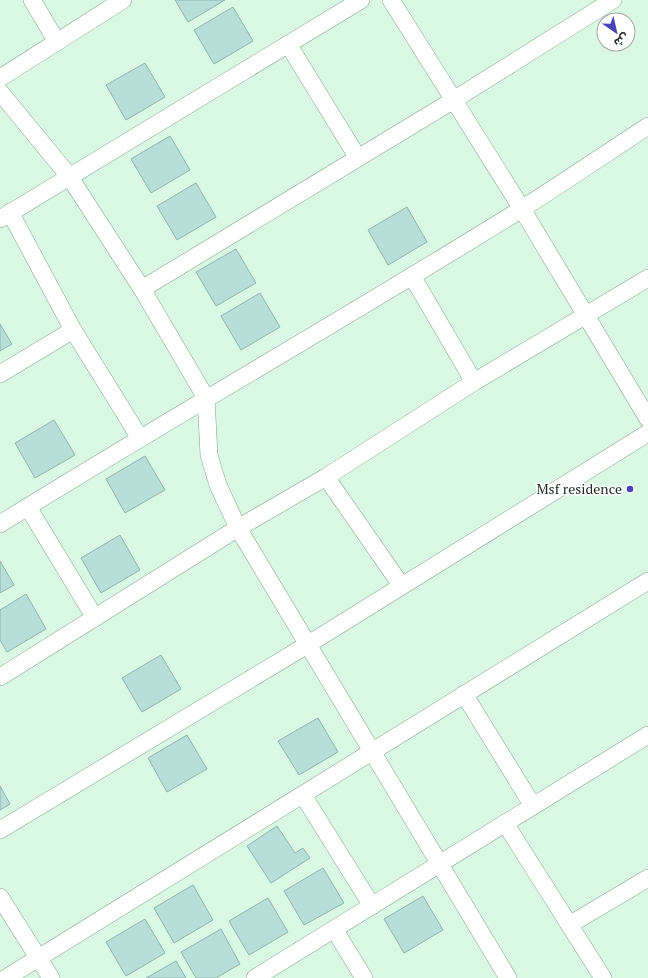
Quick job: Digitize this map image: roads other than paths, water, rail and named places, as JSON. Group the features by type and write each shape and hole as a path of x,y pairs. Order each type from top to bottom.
{"street":[{"path":"32,0 58,42"},
{"path":"0,78 123,0"},
{"path":"140,438 5,216 361,0"},
{"path":"390,0 452,101 522,209 648,419"},
{"path":"142,289 452,101 613,0"},
{"path":"288,44 358,158"},
{"path":"0,92 69,176 142,289 206,398 209,455 218,484 238,528 508,978"},
{"path":"0,524 206,398 522,209 648,126"},
{"path":"412,276 474,382"},
{"path":"0,677 238,528 326,477 474,382 648,278"},
{"path":"0,374 73,330"},
{"path":"0,830 308,645 401,585 648,433"},
{"path":"326,477 401,585"},
{"path":"28,507 95,618"},
{"path":"6,978 648,581"},
{"path":"464,694 533,806"},
{"path":"255,978 648,735"},
{"path":"303,795 372,906"},
{"path":"505,823 603,978"},
{"path":"569,926 648,878"},
{"path":"0,897 51,978"},
{"path":"334,929 364,978"}],"place":[{"name":"Msf residence","path":"630,489"}]}
